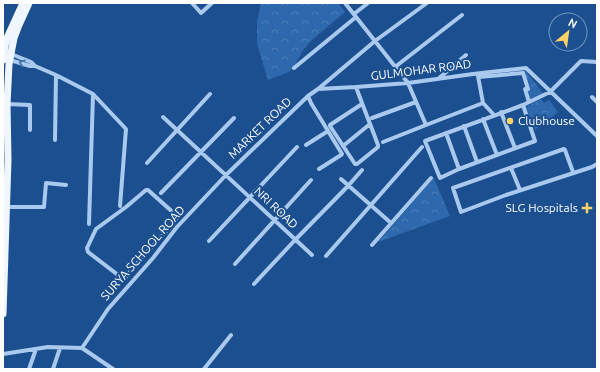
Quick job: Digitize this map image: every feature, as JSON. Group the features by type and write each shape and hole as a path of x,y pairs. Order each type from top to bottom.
{"main road":[{"path":"3,314 8,160 8,58 5,46 7,38 23,3"},
{"path":"8,58 14,38 29,3"}],"street":[{"path":"192,3 201,13 212,3"},
{"path":"345,3 408,82 426,125"},
{"path":"294,68 368,3"},
{"name":"MARKET ROAD","path":"226,176 308,96 376,40 427,3"},
{"path":"395,67 462,15"},
{"path":"437,80 466,55"},
{"path":"8,58 31,62 35,66 92,94 126,129 120,206"},
{"path":"523,105 535,141 459,169 440,178 425,141 523,105 550,92 581,61 597,62"},
{"name":"GULMOHAR ROAD","path":"318,89 437,80 526,68 550,92"},
{"path":"494,115 483,103 478,75 523,73 528,88 525,90 529,102"},
{"path":"56,76 56,140"},
{"path":"356,87 378,147 355,164 330,124 362,104"},
{"path":"550,92 597,136"},
{"path":"89,224 92,94"},
{"path":"147,162 210,94"},
{"path":"308,96 342,154 319,169"},
{"path":"592,98 597,102"},
{"path":"372,118 416,102"},
{"path":"383,142 483,103"},
{"path":"7,104 30,105 30,130"},
{"path":"501,112 515,148"},
{"name":"NRI ROAD","path":"163,117 312,255"},
{"path":"162,193 234,118"},
{"path":"484,119 497,155"},
{"path":"343,146 370,124"},
{"path":"464,126 477,162"},
{"path":"306,145 328,131"},
{"path":"446,133 459,169"},
{"path":"209,241 297,147"},
{"path":"326,256 422,147"},
{"path":"573,172 566,150 564,150 453,188 460,212 597,164"},
{"path":"511,168 520,190"},
{"path":"254,284 362,170"},
{"name":"SURYA SCHOOL ROAD","path":"82,348 103,315 153,258 175,226 226,176"},
{"path":"372,245 431,178"},
{"path":"341,179 391,223"},
{"path":"235,264 311,180"},
{"path":"6,208 44,207 46,183 66,184"},
{"path":"146,190 148,190 176,215 175,226 146,253 125,278 122,278 88,252 87,248 96,229 146,190"},
{"path":"146,253 153,258"},
{"path":"129,274 135,279"},
{"path":"204,369 231,335"},
{"path":"3,354 48,347 82,348 113,369"},
{"path":"52,369 60,348"},
{"path":"29,369 36,349"}],"green space":[{"path":"261,3 338,3 345,12 311,41 303,50 289,72 268,80 257,44 257,22"},
{"path":"525,70 543,93 529,100 523,71"},
{"path":"541,99 544,103 549,100 558,112 535,130 526,107"},
{"path":"434,178 450,216 378,242"}],"place":[{"name":"Clubhouse","path":"510,121"},
{"name":"SLG Hospitals","path":"587,208"}]}
